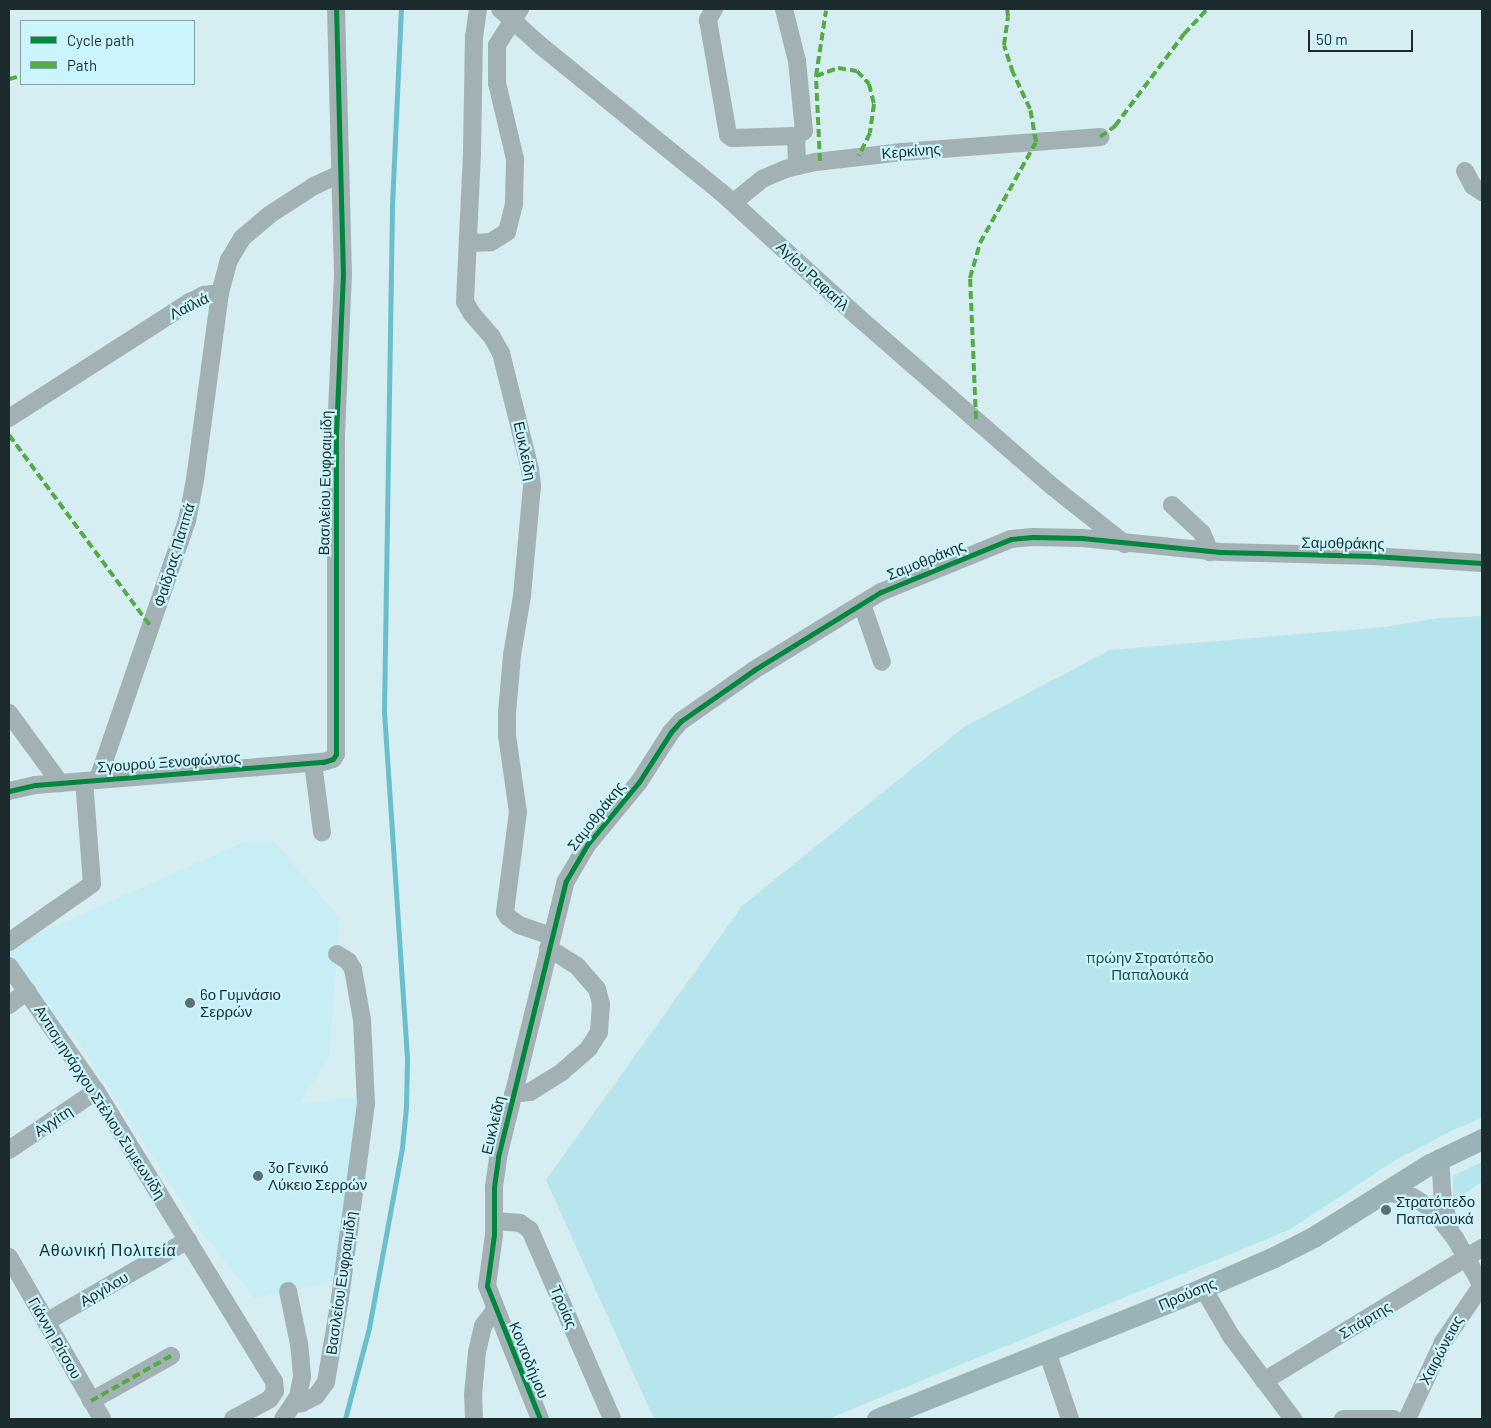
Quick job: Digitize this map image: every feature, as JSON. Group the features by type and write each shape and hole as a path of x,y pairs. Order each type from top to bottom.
{"main road":[{"name":"Προύσης","path":"883,1418 1202,1288 1305,1242 1440,1158 1482,1138"}],"street":[{"name":"Βασιλείου Ευφραιμίδη","path":"332,760 338,750 336,462 343,275 336,9"},
{"name":"Ευκλείδη","path":"478,9 474,36 466,306 492,337 501,353 532,477 531,517 507,713 507,735 518,812 505,912 508,918 518,925 549,942 496,1164 494,1221 487,1280 488,1292 495,1310"},
{"name":"Αγίου Ραφαήλ","path":"500,9 517,15 734,202 858,317 1053,487 1091,515 1125,544"},
{"path":"714,9 708,20 728,135 732,138 796,136 803,133 797,61 784,9"},
{"path":"468,243 492,242 507,232 514,204 515,159 497,83 497,45 517,15"},
{"path":"796,136 797,166"},
{"name":"Κερκίνης","path":"734,202 762,179 797,166 835,159 902,152 1100,138"},
{"path":"1465,171 1473,186 1482,192"},
{"name":"Λαϊλιά","path":"9,418 190,302 204,295 220,293 232,254 247,233 269,215 303,193 340,174"},
{"name":"Φαίδρας Παππά","path":"91,780 187,521 195,480 220,293"},
{"path":"1172,505 1202,532 1210,552"},
{"path":"1082,538 1091,515"},
{"name":"Σαμοθράκης","path":"549,942 563,889 572,867 587,845 639,782 671,732 681,721 754,670 894,586 953,565 1011,540 1034,537 1082,538 1210,552 1373,556 1482,563"},
{"path":"862,604 882,662"},
{"path":"9,713 60,783"},
{"name":"Σγουρού Ξενοφώντος","path":"9,791 35,785 332,760"},
{"path":"313,763 322,832"},
{"path":"9,942 91,886 91,780"},
{"path":"513,1094 530,1092 563,1071 589,1048 599,1032 601,1004 597,989 581,969 549,942"},
{"name":"Βασιλείου Ευφραιμίδη","path":"283,1419 295,1404 316,1396 324,1387 328,1373 366,1104 362,1020 353,969 348,961 337,954"},
{"name":"Αντισμηνάρχου Στέλιου Συμεωνίδη","path":"9,966 96,1091 274,1381 273,1396 233,1419"},
{"path":"9,1005 27,991"},
{"name":"Αγγίτη","path":"9,1150 96,1091"},
{"path":"1440,1158 1443,1202 1455,1238"},
{"path":"1384,1192 1420,1201 1439,1216 1455,1238 1482,1286"},
{"name":"Τροίας","path":"494,1221 520,1223 530,1230 612,1419"},
{"name":"Αργίλου","path":"46,1322 188,1240"},
{"name":"Σπάρτης","path":"1264,1382 1482,1248"},
{"name":"Γιάννη Ρίτσου","path":"9,1258 102,1419"},
{"name":"Χαιρώνειας","path":"1407,1419 1453,1323 1482,1286"},
{"path":"1202,1288 1231,1336 1293,1419"},
{"path":"288,1291 301,1366 300,1391 295,1404"},
{"path":"474,1419 473,1395 477,1352 483,1326 495,1310"},
{"name":"Κοντοδήμου","path":"495,1310 540,1419"},
{"path":"1047,1352 1070,1419"},
{"path":"92,1401 171,1356"},
{"path":"1343,1419 1394,1419"}],"shaded area":[{"name":"6ο Γυμνάσιο Σερρών","path":"244,842 274,842 340,918 329,1057 299,1104 358,1097 360,1119 333,1282 254,1298 198,1227 84,1050 9,955 9,947"}],"green space":[{"name":"πρώην Στρατόπεδο Παπαλουκά","path":"1482,616 1482,1118 1453,1130 1392,1162 1289,1230 828,1419 654,1419 546,1180 742,906 964,727 1110,650 1385,627 1439,618"},
{"path":"1482,1162 1482,1182 1453,1201 1453,1176"}],"waterway":[{"path":"345,1419 369,1328 402,1148 406,1107 407,1058 384,711 392,206 401,9"}],"marked path":[{"path":"976,419 970,278 980,243 1036,142 1030,109 1013,73 1004,45 1008,16 1007,9"},
{"path":"1100,137 1115,126 1184,34 1207,9"},
{"path":"820,161 816,76 826,11"},
{"path":"816,76 838,68 857,71 869,84 874,104 870,133 859,156"},
{"path":"9,79 20,76"},
{"path":"9,435 151,627"},
{"path":"91,1401 171,1356"}],"cycle path":[{"path":"9,791 35,785 323,762 333,759 336,754 336,434 343,275 336,9"},
{"path":"540,1419 487,1286 494,1235 494,1187 498,1157 566,881 587,845 639,782 671,732 681,721 754,670 881,592 1011,539 1033,537 1082,538 1220,552 1373,556 1482,563"}],"place":[{"name":"6ο Γυμνάσιο Σερρών","path":"190,1003"},
{"name":"3ο Γενικό Λύκειο Σερρών","path":"258,1176"},
{"name":"Στρατόπεδο Παπαλουκά","path":"1386,1210"}],"district":[{"name":"Αθωνική Πολιτεία","path":"108,1250"}]}
